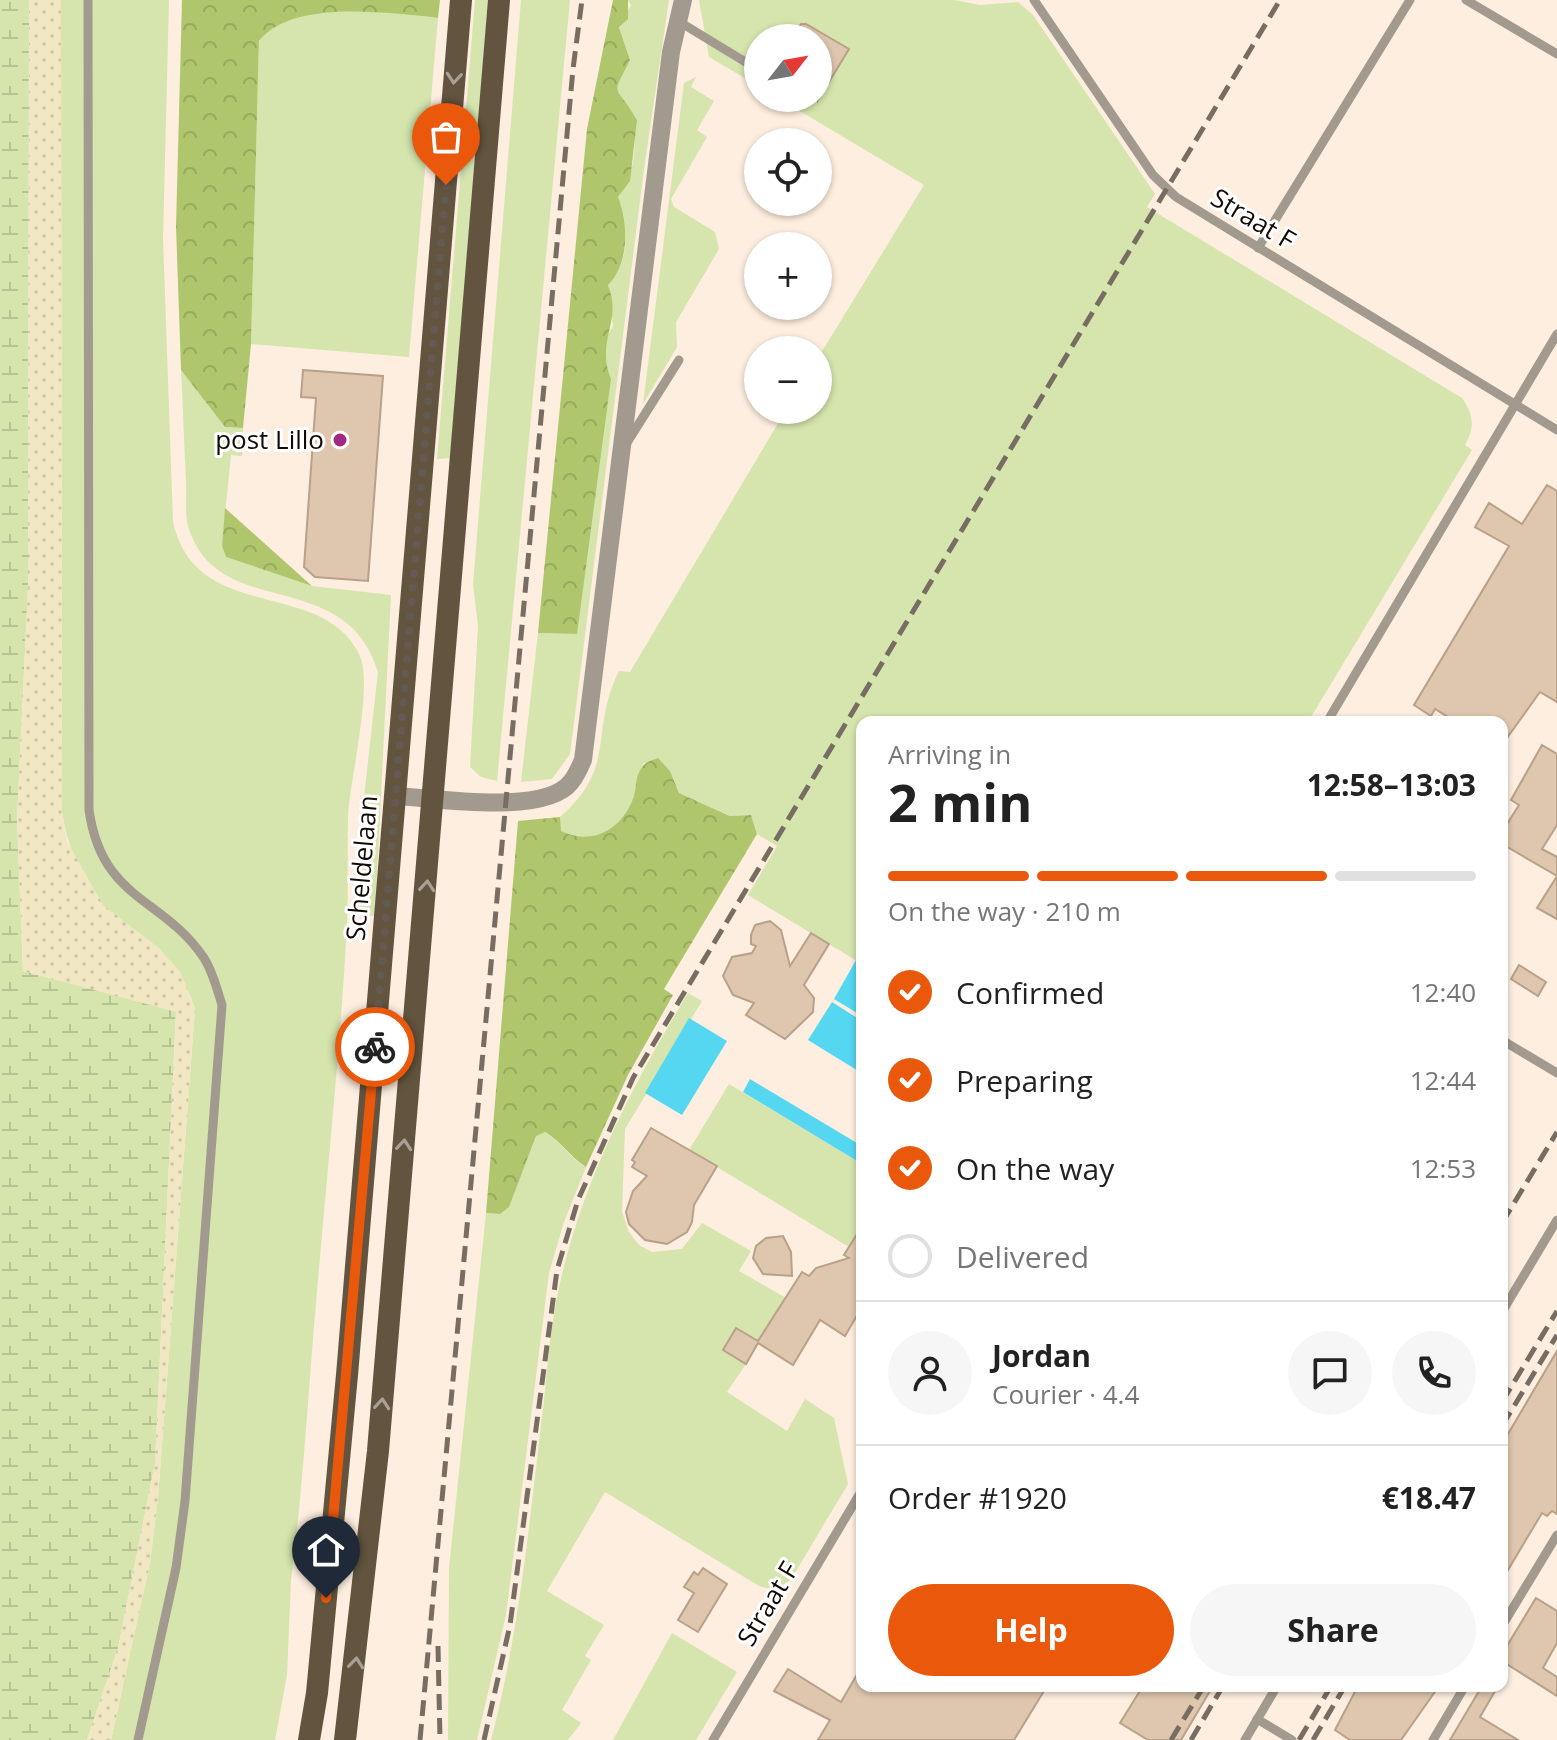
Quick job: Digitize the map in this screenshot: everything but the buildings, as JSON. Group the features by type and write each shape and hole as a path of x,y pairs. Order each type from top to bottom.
{"main road":[{"name":"Scheldelaan","path":"309,1740 317,1693 343,1423 461,0"},
{"path":"345,1740 378,1451 499,0"}],"street":[{"path":"396,796 528,802 550,796 571,784 583,760 683,0"}],"lane":[{"path":"88,0 89,810 93,833 123,887 177,928 203,958 222,1005 185,1501 176,1568 138,1740"},
{"name":"Straat F","path":"1034,0 1161,185 1181,201 1557,430"},
{"path":"1258,248 1410,0"},
{"path":"1466,0 1557,54"},
{"path":"678,21 744,61"},
{"path":"1331,716 1557,334"},
{"path":"622,451 679,360"},
{"path":"1508,1044 1557,1073"},
{"path":"1508,1302 1557,1220"},
{"name":"Straat F","path":"713,1740 856,1500"},
{"path":"1508,1616 1557,1535"},
{"path":"1245,1740 1273,1692"},
{"path":"1433,1740 1461,1692"},
{"path":"1257,1719 1292,1740"}],"green space":[{"path":"0,0 29,0 28,587 17,819 23,971 176,1011 155,1463 118,1648 87,1740 0,1740"},
{"path":"61,0 169,0 163,238 173,522 186,554 206,575 232,589 317,615 341,630 359,654 363,668 363,709 348,816 347,926 336,1078 291,1580 287,1675 275,1740 111,1740 150,1563 158,1498 195,1009 187,988 168,960 118,920 95,896 76,862 62,811"},
{"path":"182,0 440,0 438,18 365,12 315,14 274,28 259,41 251,344 243,428 225,427 181,370 176,226"},
{"path":"475,0 488,0 450,458 437,459"},
{"path":"521,0 570,0 497,781 481,777 470,767 478,626 473,584"},
{"path":"613,0 628,0 628,19 619,27 630,60 618,90 637,120 630,181 618,197 624,219 623,255 608,285 613,310 606,353 611,379 577,634 538,633 587,129"},
{"path":"628,0 669,0 644,169 570,754 552,779 521,782 538,633 576,634 610,379 603,359 605,340 613,326 608,284 624,255 624,219 618,197 634,158 630,114 616,90 616,81 630,60 619,26 631,5"},
{"path":"699,0 954,0 980,5 1018,2 1033,15 1155,194 1147,207 1462,398 1471,416 1472,427 1465,445 1472,450 1312,716 856,716 856,960 748,895 777,846 757,834 751,815 731,816 679,793 670,771 644,763 631,806 616,825 606,831 584,836 560,831 560,817 578,799 596,765 605,712 619,671 630,672 778,424 832,424 831,336 924,185 801,112 832,112 832,24 744,24 744,78 709,57"},
{"path":"323,5 438,18 409,357 251,344 259,42 271,26 285,15"},
{"path":"696,77 691,87 714,101 697,130 707,137 671,199 674,207 715,232 719,249 676,322 677,347 643,404 684,83"},
{"path":"181,370 225,427 243,428 242,456 231,455 222,546 226,557 312,586 391,595 375,916 359,915 362,815 378,672 362,639 339,618 312,604 227,576 204,557 189,529 187,517"},
{"path":"225,508 312,586 226,557 222,546"},
{"path":"658,758 670,771 679,793 730,816 751,815 757,834 664,989 673,995 628,1075 586,1167 545,1132 536,1136 509,1207 500,1214 486,1213 518,821 560,817 561,831 573,835 605,832 615,826 629,808 642,767"},
{"path":"688,993 702,1001 625,1129 622,1212 629,1232 639,1245 652,1252 682,1249 702,1223 751,1251 739,1271 786,1298 758,1341 736,1329 746,1364 727,1392 787,1431 805,1399 834,1418 848,1484 792,1578 778,1591 759,1586 605,1492 547,1591 604,1625 585,1656 591,1660 562,1710 581,1723 568,1740 491,1740 516,1620 552,1327 567,1256 609,1139"},
{"path":"729,1084 856,1160 856,1236 849,1247 689,1150"},
{"path":"544,1132 586,1167 564,1222 549,1273 506,1615 477,1740 448,1740 449,1568 486,1213 500,1214 527,1160 535,1136"},
{"path":"672,1633 737,1672 696,1740 613,1740"}],"sand":[{"path":"29,0 61,0 62,811 67,841 103,905 159,948 181,973 195,1009 158,1498 150,1563 111,1740 87,1740 118,1648 155,1463 176,1012 23,971 17,819 28,587"}],"water":[{"path":"856,960 856,1012 834,999"},
{"path":"832,1002 856,1017 856,1070 808,1040"},
{"path":"689,1018 727,1041 682,1115 645,1093"},
{"path":"750,1079 856,1142 856,1160 743,1092"}],"railway":[{"path":"420,1740 573,69 582,0"},
{"path":"484,1740 510,1625 557,1270 578,1200 633,1078 1280,0"},
{"path":"1508,1213 1557,1132"},
{"path":"1508,1392 1557,1311"},
{"path":"1508,1416 1557,1335"},
{"path":"438,1646 440,1740"},
{"path":"1171,1740 1200,1692"},
{"path":"1191,1740 1219,1692"},
{"path":"1299,1740 1327,1692"},
{"path":"1313,1740 1341,1692"}],"way so far":[{"path":"375,1047 446,185"}],"place":[{"name":"post Lillo","path":"340,440"}],"route":[{"path":"326,1598 375,1047"}]}
